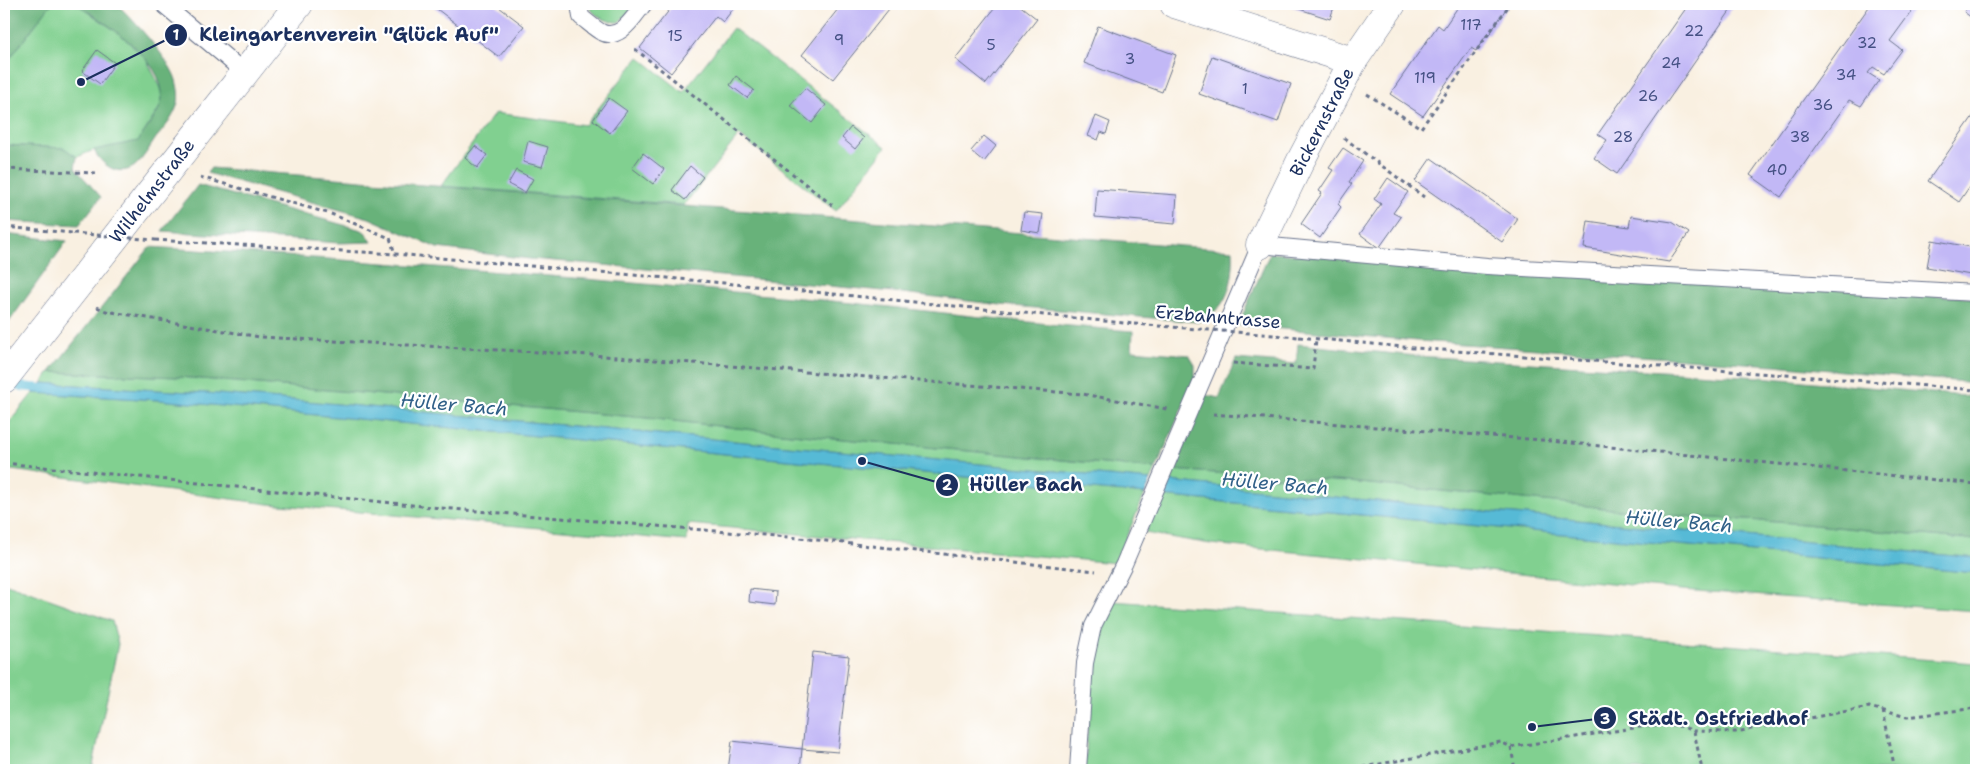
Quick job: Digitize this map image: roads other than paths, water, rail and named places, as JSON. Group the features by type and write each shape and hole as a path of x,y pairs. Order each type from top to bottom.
{"street":[{"name":"Wilhelmstraße","path":"8,374 299,4"},
{"path":"1174,4 1348,70"},
{"name":"Bickernstraße","path":"1260,246 1348,70 1392,4"}],"lane":[{"path":"163,4 245,73"},
{"path":"579,4 581,17 603,33 616,34 625,28 644,4"},
{"path":"1078,770 1084,663 1093,626 1121,569 1260,246 1487,266 1976,293"}],"water":[{"path":"42,383 316,402 1151,480 1145,494 159,400 33,393"},
{"path":"1167,481 1976,558 1976,573 1161,496"}],"waterway":[{"name":"Hüller Bach","path":"5,385 49,389"}],"place":[{"name":"Kleingartenverein \"Glück Auf\"","path":"81,82"},
{"name":"Hüller Bach","path":"862,461"},
{"name":"Städt. Ostfriedhof","path":"1532,727"}]}
